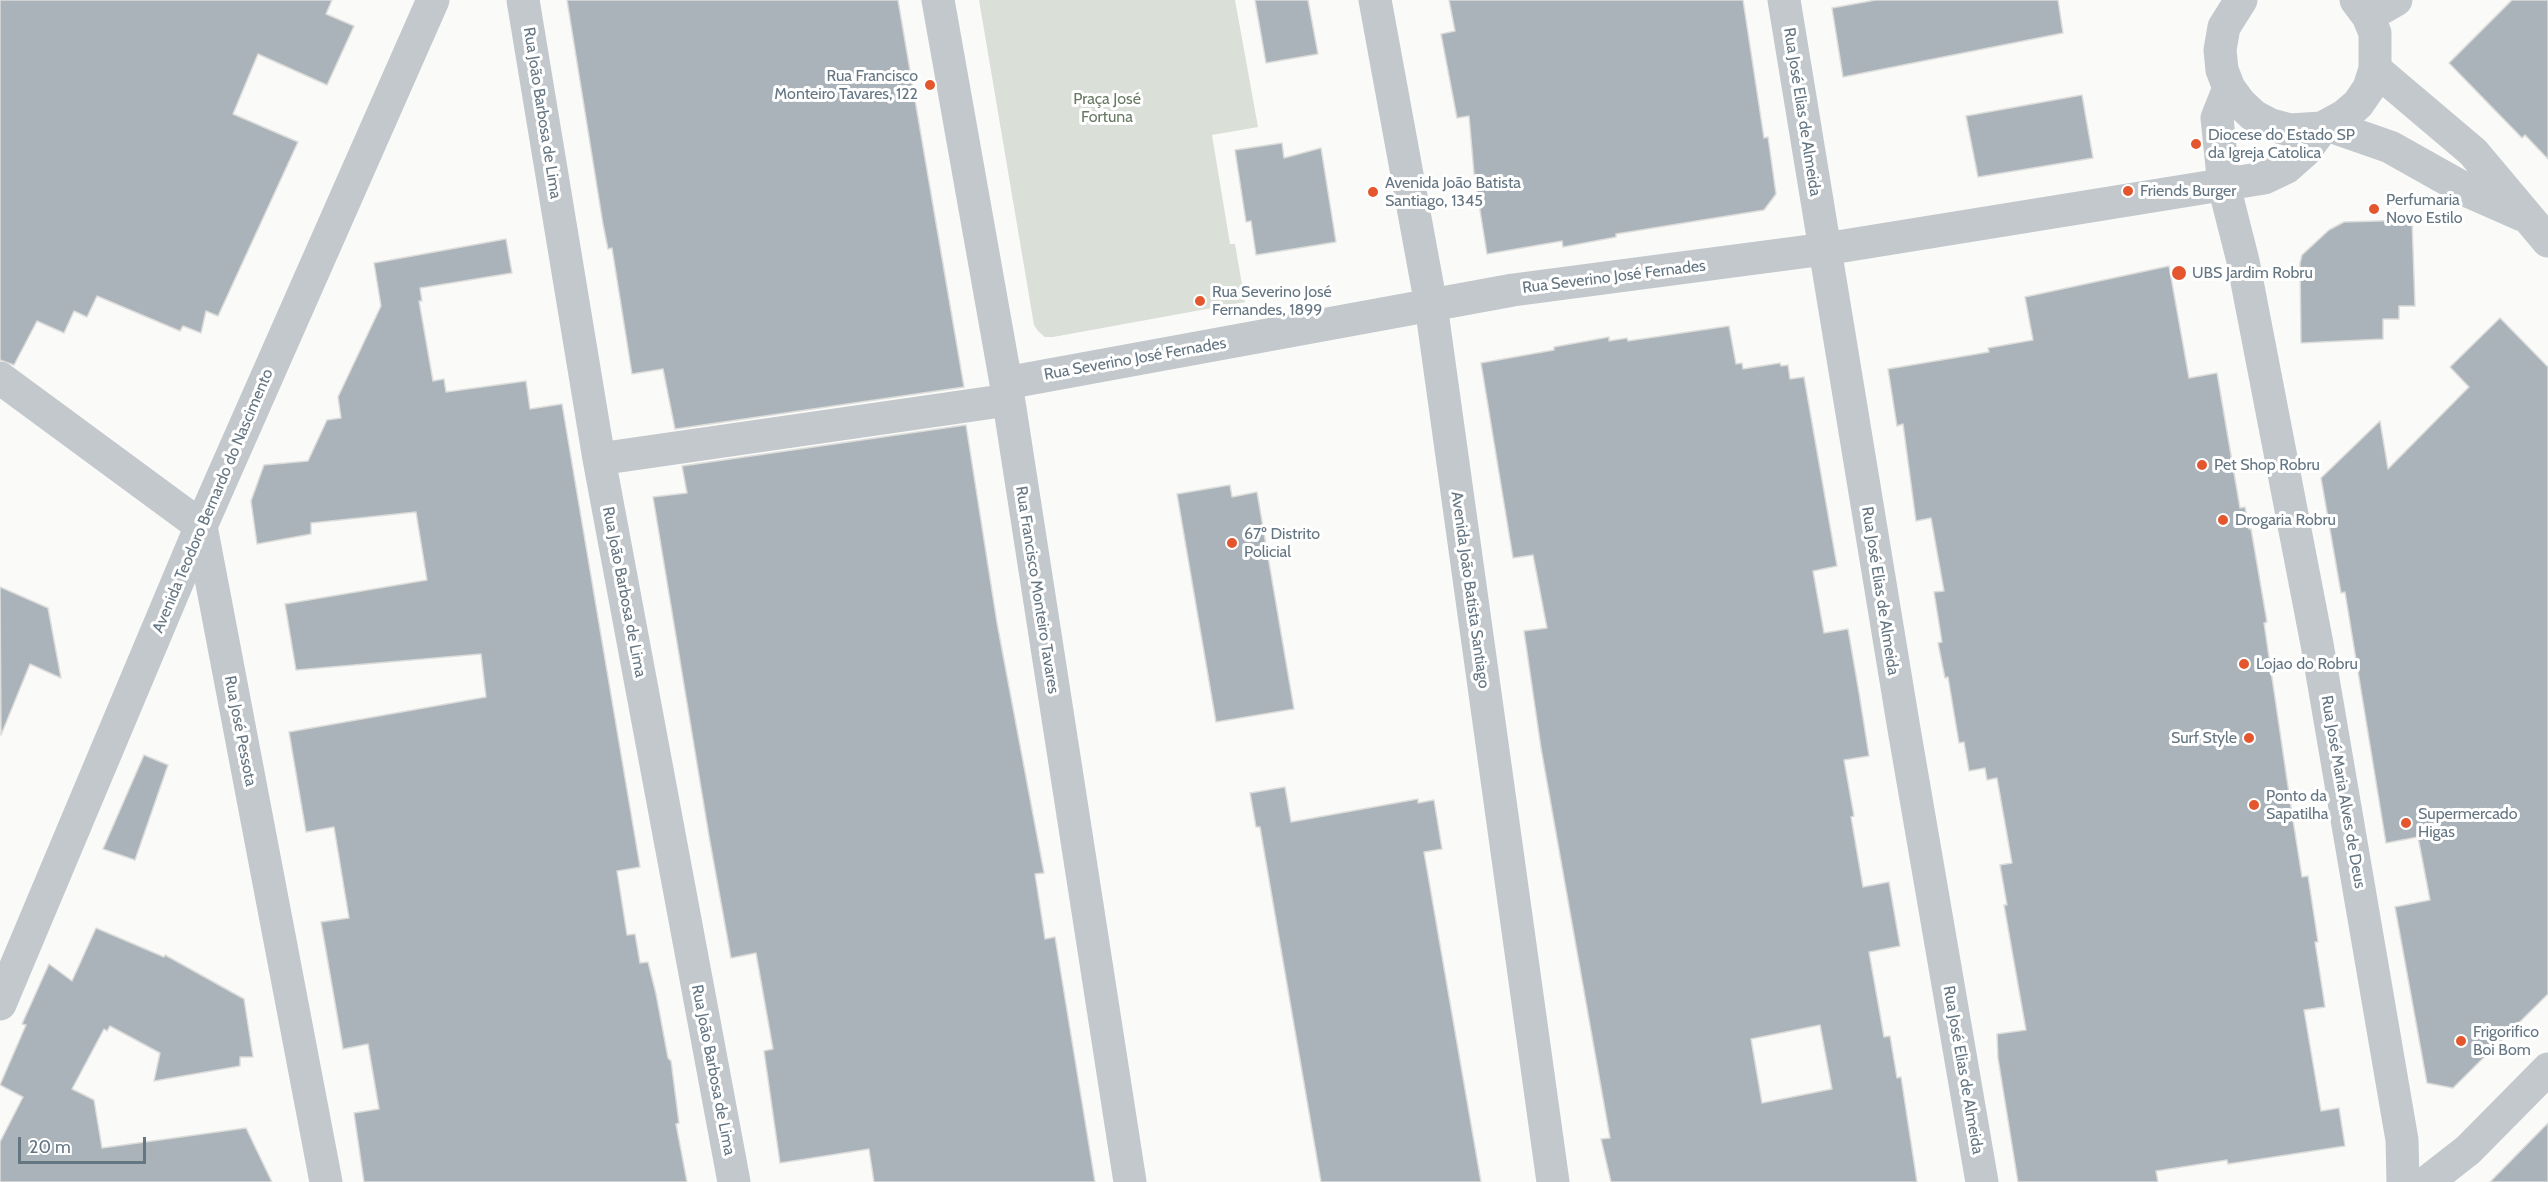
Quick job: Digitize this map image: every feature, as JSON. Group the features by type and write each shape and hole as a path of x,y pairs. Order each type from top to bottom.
{"street":[{"name":"Avenida Teodoro Bernardo do Nascimento","path":"0,1004 201,526 433,0"},
{"name":"Rua João Barbosa de Lima","path":"523,0 599,459 734,1182"},
{"name":"Rua Francisco Monteiro Tavares","path":"938,0 1007,391 1130,1182"},
{"name":"Avenida João Batista Santiago","path":"1375,0 1431,304 1553,1182"},
{"name":"Rua José Elias de Almeida","path":"1784,0 1904,729 1982,1182"},
{"path":"2211,0 2222,70 2229,88 2254,116 2271,126 2290,130 2325,127 2390,147 2472,193 2527,217"},
{"path":"2220,50 2224,27 2241,0"},
{"path":"2325,127 2344,116 2358,104 2369,88 2375,69 2375,33 2362,8 2396,0"},
{"path":"2375,69 2473,152 2548,241"},
{"name":"Rua José Maria Alves de Deus","path":"2229,88 2217,118 2224,186 2243,261 2315,633 2402,1140 2403,1182"},
{"name":"Rua Severino José Fernades","path":"599,459 1007,391 1431,304 1513,290 1825,249 2224,186 2264,178 2287,167 2305,151 2325,127"},
{"path":"0,378 201,526"},
{"name":"Rua José Pessota","path":"201,526 326,1182"},
{"path":"2427,1182 2468,1150 2548,1069"}],"green space":[{"name":"Praça José Fortuna","path":"979,0 1235,0 1258,127 1212,135 1230,244 1235,244 1245,302 1053,337 1045,337 1038,331 1034,325"}],"building":[{"path":"0,0 332,0 326,14 354,26 327,85 258,54 233,114 298,142 218,316 206,311 201,333 183,326 180,331 97,296 87,317 74,311 64,333 37,321 14,365 0,360"},
{"path":"567,0 898,0 964,387 675,429 663,369 632,374 612,248 608,249 603,224"},
{"path":"1255,0 1308,0 1318,54 1266,63"},
{"path":"1449,0 1743,0 1764,138 1768,137 1776,194 1764,210 1616,234 1616,237 1563,247 1562,241 1487,254 1474,173 1469,116 1457,118 1441,34 1455,31"},
{"path":"1876,0 2058,0 2063,33 1843,77 1832,8"},
{"path":"2512,0 2548,0 2548,159 2525,135 2522,138 2449,63"},
{"path":"2082,95 2093,158 1978,177 1966,116"},
{"path":"1282,143 1284,158 1321,148 1336,242 1256,255 1251,221 1246,222 1235,150"},
{"path":"2412,220 2415,306 2399,306 2399,319 2383,319 2383,339 2301,343 2300,263 2302,255 2329,230 2344,222"},
{"path":"506,239 512,273 420,288 422,301 419,301 433,381 444,379 446,392 526,381 530,409 562,404 640,867 617,871 627,935 635,934 640,963 648,962 656,994 668,1058 671,1061 679,1123 676,1124 687,1182 364,1182 354,1113 379,1109 368,1044 343,1049 321,922 349,918 334,827 306,832 289,732 486,697 481,654 296,670 285,604 427,580 416,512 311,523 311,534 257,544 251,501 264,465 308,461 327,420 341,418 338,397 381,306 374,263"},
{"path":"2169,266 2189,378 2217,373 2240,508 2245,507 2249,529 2251,529 2267,622 2264,623 2302,877 2308,876 2318,942 2315,942 2325,1007 2304,1010 2321,1111 2339,1108 2345,1146 2228,1164 2227,1160 2156,1171 2158,1182 2018,1182 1998,1058 1997,1034 2026,1030 2004,905 2007,905 2000,865 2012,863 1997,778 1987,780 1985,768 1969,771 1964,742 1959,743 1948,677 1945,678 1938,643 1942,642 1934,592 1944,591 1931,518 1916,521 1903,424 1897,426 1888,369 1989,352 1988,348 2033,340 2025,297"},
{"path":"2500,318 2548,367 2548,994 2453,1088 2427,1083 2395,907 2430,900 2418,837 2386,843 2345,592 2341,593 2321,478 2380,421 2388,469 2469,387 2450,367"},
{"path":"1729,326 1736,364 1742,363 1743,369 1780,363 1781,366 1788,365 1790,379 1804,377 1837,566 1813,571 1824,633 1848,629 1859,693 1869,756 1844,760 1863,887 1889,882 1900,946 1869,952 1884,1037 1890,1036 1897,1078 1901,1077 1917,1182 1611,1182 1601,1139 1610,1138 1541,748 1524,631 1547,628 1533,555 1513,558 1481,363 1609,337 1609,341 1627,338 1628,341","holes":["1820,1025 1832,1089 1762,1103 1751,1039"]},
{"path":"966,425 997,623 1044,873 1035,874 1045,939 1055,937 1095,1182 874,1182 869,1149 780,1163 764,1051 773,1049 756,953 731,958 709,836 653,497 687,493 682,466"},
{"path":"1230,485 1232,497 1257,492 1294,709 1216,722 1177,494"},
{"path":"0,587 48,608 61,678 30,664 1,735"},
{"path":"144,755 168,765 135,860 103,849"},
{"path":"1285,787 1291,822 1418,799 1418,803 1434,800 1442,849 1424,852 1481,1182 1321,1182 1260,827 1256,827 1250,793"},
{"path":"96,928 164,957 165,955 244,999 253,1057 240,1057 240,1066 154,1081 160,1053 110,1026 107,1031 104,1029 72,1089 94,1100 102,1148 246,1128 272,1182 0,1182 0,1142 23,1097 0,1085 26,1025 22,1024 49,964 72,981"},
{"path":"2548,1123 2548,1182 2490,1182"}],"place":[{"name":"Rua Francisco Monteiro Tavares, 122","path":"930,85"},
{"name":"Diocese do Estado SP da Igreja Catolica","path":"2196,144"},
{"name":"Friends Burger","path":"2128,191"},
{"name":"Avenida João Batista Santiago, 1345","path":"1373,192"},
{"name":"Perfumaria Novo Estilo","path":"2374,209"},
{"name":"UBS Jardim Robru","path":"2179,273"},
{"name":"Rua Severino José Fernandes, 1899","path":"1200,301"},
{"name":"Pet Shop Robru","path":"2202,465"},
{"name":"Drogaria Robru","path":"2223,520"},
{"name":"67º Distrito Policial","path":"1232,543"},
{"name":"Lojao do Robru","path":"2244,664"},
{"name":"Surf Style","path":"2249,738"},
{"name":"Ponto da Sapatilha","path":"2254,805"},
{"name":"Supermercado Higas","path":"2406,823"},
{"name":"Frigorifico Boi Bom","path":"2461,1041"}]}
